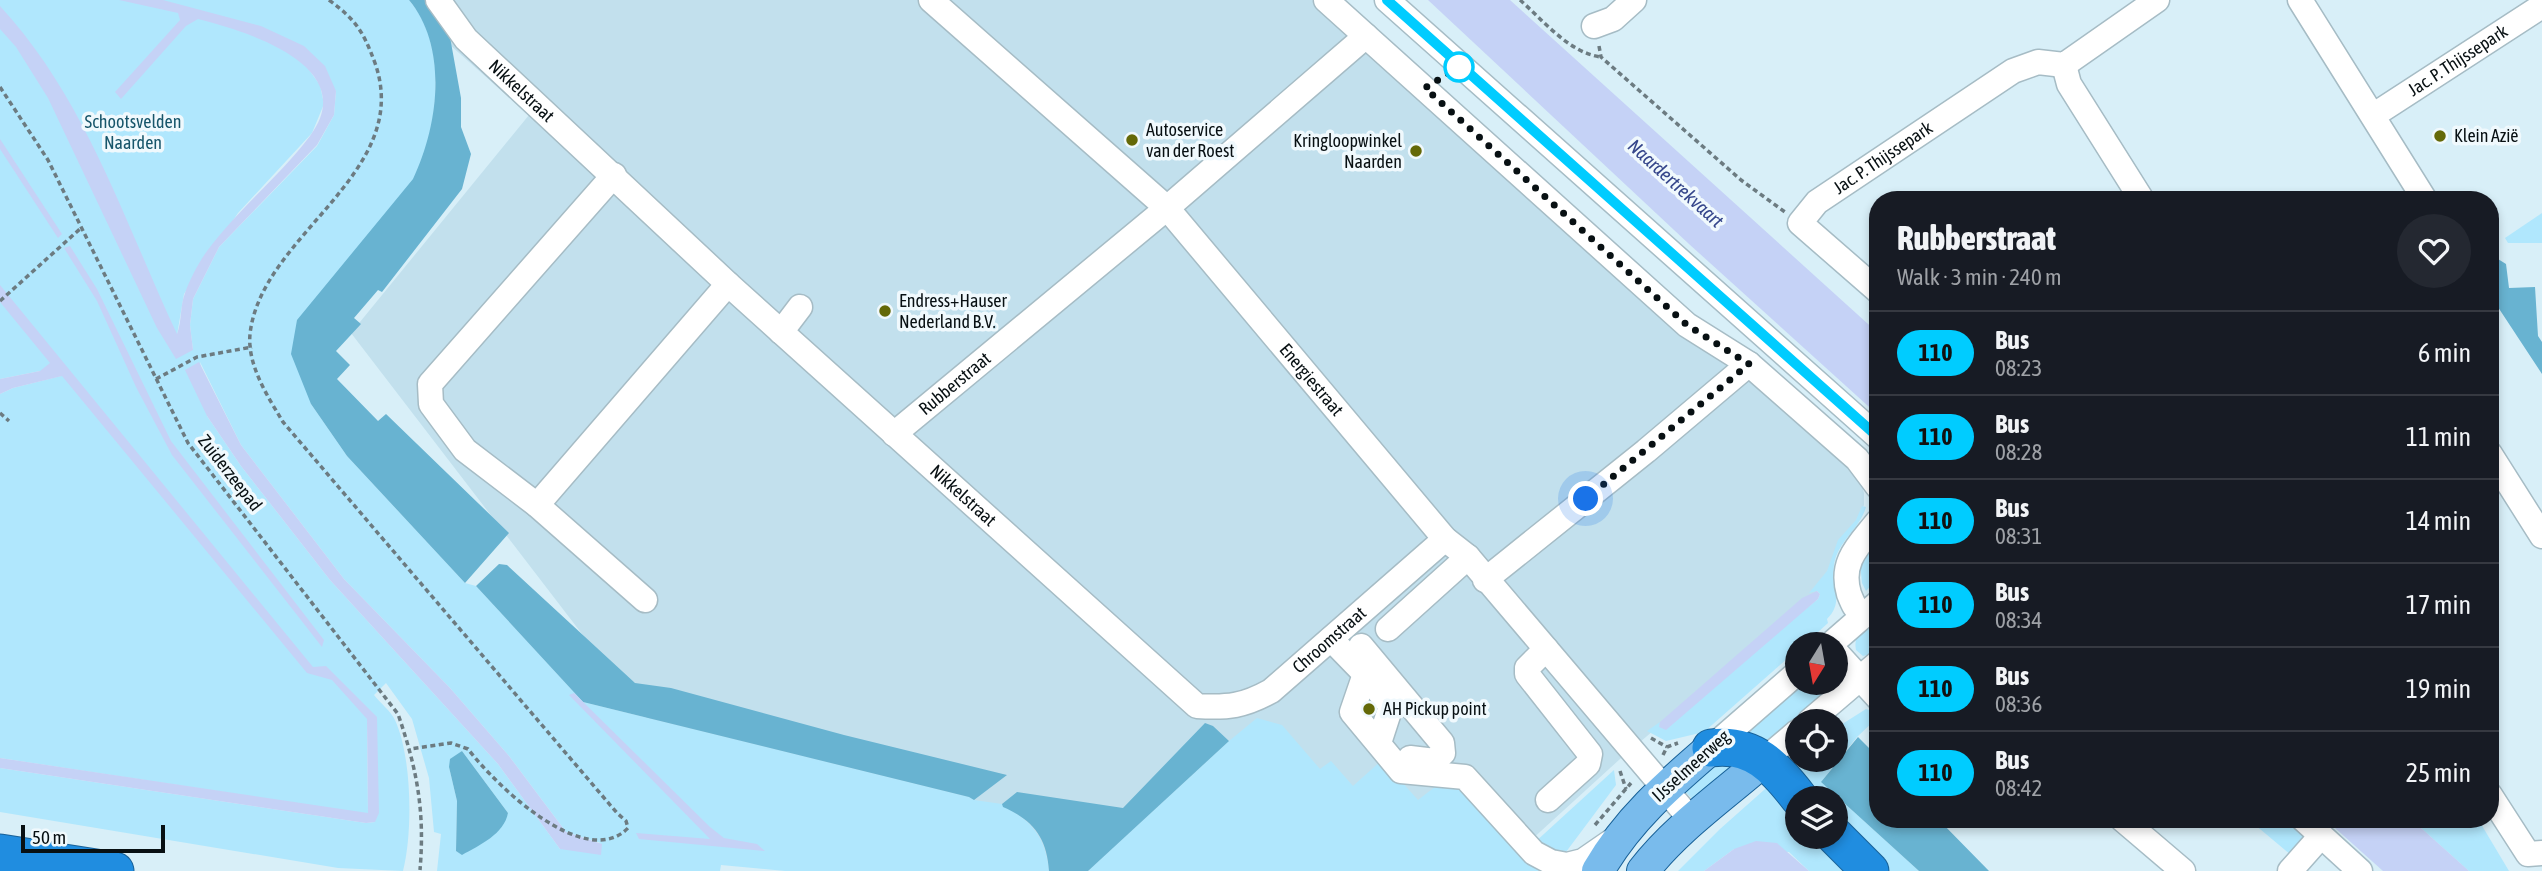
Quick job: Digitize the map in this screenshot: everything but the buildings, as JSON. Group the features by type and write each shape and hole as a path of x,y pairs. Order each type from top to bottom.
{"highway":[{"path":"1712,748 1738,748 1753,752 1780,774 1790,786"},
{"path":"1848,849 1870,871"},
{"path":"0,853 115,871"}],"main road":[{"name":"IJsselmeerweg","path":"1598,871 1621,834 1665,788 1712,748"},
{"path":"1643,871 1693,822 1764,760"}],"street":[{"name":"Nikkelstraat","path":"438,0 466,39 728,284 1197,706"},
{"name":"Energiestraat","path":"930,0 1167,208 1445,539 1468,556 1485,580 1693,822"},
{"path":"1326,0 1687,325 1749,364 1857,458 1869,475"},
{"path":"1387,0 1869,429"},
{"path":"1594,26 1613,19 1634,0"},
{"path":"2137,191 2069,84 2064,65 2157,0"},
{"path":"2300,0 2420,191"},
{"name":"Jac. P. Thijssepark","path":"2374,115 2542,6"},
{"name":"Rubberstraat","path":"894,434 1167,208 1366,36"},
{"name":"Jac. P. Thijssepark","path":"1800,223 1817,202 2013,71 2038,62 2064,65"},
{"path":"614,175 430,384 431,404 465,450 537,505 645,600"},
{"path":"1800,223 1869,282"},
{"path":"537,505 728,284"},
{"path":"781,332 800,307"},
{"path":"1485,580 1646,451 1749,364"},
{"path":"2499,468 2542,536"},
{"path":"1869,532 1848,560 1845,574 1854,608 1869,610"},
{"name":"Chroomstraat","path":"1197,706 1222,708 1249,703 1271,691 1445,539"},
{"path":"1388,629 1468,556"},
{"path":"1845,632 1869,611"},
{"path":"1338,633 1365,674 1391,706 1384,749"},
{"path":"1338,633 1444,748 1440,758 1435,761 1384,749"},
{"path":"1546,649 1527,668 1527,674 1590,754 1588,764 1548,800"},
{"path":"1824,709 1869,671 1848,659"},
{"path":"1365,674 1352,712 1401,771 1465,777 1534,853 1558,864 1583,861 1621,834"},
{"name":"IJsselmeerweg","path":"1712,748 1785,684"},
{"path":"1764,760 1785,742"},
{"path":"2499,809 2528,854 2542,853"},
{"path":"2133,828 2183,871"},
{"path":"2313,828 2360,871"},
{"path":"2290,871 2321,836"}],"path":[{"path":"329,0 359,26 368,44 381,89 379,115 371,143 355,173 272,275 258,303 250,335 254,363 266,394 284,422 622,817 628,828 625,834"},
{"path":"1520,0 1567,42 1589,55 1601,57 1741,180 1800,223"},
{"path":"1594,26 1601,57"},
{"name":"Zuiderzeepad","path":"0,87 48,160 188,443 398,714 410,749 422,813 420,870"},
{"path":"0,301 81,228"},
{"path":"156,379 197,357 252,347"},
{"path":"0,413 9,421"},
{"path":"410,749 451,743 468,749 505,796"}],"shaded area":[{"path":"409,0 428,0 450,37 461,98 461,127 471,154 462,189 382,292 378,290 354,318 361,324 336,351 350,365 337,379 378,421 386,414 509,533 465,583 347,456 311,404 291,354 297,320 413,179 422,158 433,112 434,64 422,19"},
{"path":"423,0 1312,0 1379,61 1748,375 1860,479 1864,505 1854,525 1837,546 1821,588 1620,759 1497,871 1035,871 734,832 351,333 529,115 450,45"},
{"path":"2499,260 2506,264 2509,288 2535,287 2538,336 2542,342 2542,374 2499,309"},
{"path":"499,564 507,565 635,683 671,688 844,735 1007,775 974,800 583,702 476,586"},
{"path":"1205,723 1213,726 1229,741 1088,871 1049,871 1045,849 1036,832 1023,818 1003,807 1002,804 1017,792 1123,808"},
{"path":"1858,737 1869,748 1869,826 1848,807 1848,786 1825,786 1821,782 1829,772 1848,772 1848,749"},
{"path":"462,751 508,813 496,833 462,855 456,851 457,801 449,767 450,759"},
{"path":"1872,828 1947,828 1989,871 1919,871"}],"green space":[{"name":"Schootsvelden Naarden","path":"0,0 409,0 420,16 433,52 434,111 427,149 311,404 347,456 465,583 476,586 583,702 974,800 1002,804 1036,832 1045,849 1049,871 785,871 721,865 720,871 437,871 441,834 434,832 429,778 412,719 386,683 374,695 395,720 408,774 408,836 403,871 338,868 0,812 0,768 366,823 375,822 367,719 368,814 0,758 0,394 61,376 40,371 0,379","holes":["307,67 336,91 334,115 317,146 219,247 193,299 190,325 193,350 177,335 184,294 238,213 312,133 324,104 320,85","200,362 241,445 344,579 450,688 509,756 566,832 601,843 560,849 498,764 330,580 241,466 207,416","462,751 508,813 495,833 462,854 456,851 457,801 449,767"]},
{"path":"2542,213 2542,243 2508,243 2505,238"},
{"path":"1862,506 1866,507 1835,560 1836,598 1833,612 1827,619 1828,623 1818,632 1785,632 1785,661 1704,732 1666,741 1647,731 1660,722 1659,727 1818,599 1820,594 1817,591 1809,593 1827,571 1838,540 1856,520"},
{"path":"1869,550 1869,588 1866,591 1862,583 1860,563"},
{"path":"1869,621 1869,654 1863,656 1856,650 1856,638"},
{"path":"1785,693 1785,695 1829,695 1813,709 1785,709 1785,733 1763,752 1731,741"},
{"path":"1866,709 1869,710 1869,726 1848,748 1848,720"},
{"path":"1257,718 1282,725 1320,769 1331,761 1353,786 1382,760 1418,800 1440,783 1462,784 1556,871 1088,871"},
{"path":"1715,756 1753,762 1711,798 1692,799 1685,791"},
{"path":"1614,770 1616,785 1563,856 1533,844"},
{"path":"1798,772 1829,772 1821,782 1825,786 1808,786"},
{"path":"1773,782 1785,795 1785,849 1840,849 1863,871 1809,871 1789,852 1734,849 1704,871 1678,871"},
{"path":"1848,807 1919,871 1890,871 1848,831"},
{"path":"2259,828 2303,828 2304,840 2291,855"},
{"path":"2421,828 2483,828 2509,871 2469,871"}],"water":[{"path":"119,0 163,0 261,26 304,46 325,66 336,91 334,115 317,145 219,247 193,299 190,325 193,350 176,359 157,328 48,98 16,47 0,29 0,6 30,42 80,121 101,162 177,334 185,293 201,260 232,221 310,136 322,111 321,90 310,71 292,56 243,32 198,19 186,26 121,99 115,92 180,20 178,13"},
{"name":"Naardertrekvaart","path":"1428,0 1510,0 1869,325 1869,407 1689,244"},
{"path":"0,139 62,234 58,238 0,149"},
{"path":"70,246 97,289 171,441 324,640 322,647 172,455 136,387 97,301 64,248"},
{"path":"0,285 313,667 326,666 377,717 379,813 375,822 366,823 0,768 0,758 368,813 367,719 332,680 307,673 62,376 13,388 0,394 0,379 40,371 50,363 0,302"},
{"path":"199,362 241,445 344,579 450,688 509,756 566,832 602,844 601,855 560,849 498,764 330,580 241,466 207,416 185,370"},
{"path":"1817,591 1820,594 1818,599 1666,730 1659,727 1660,722 1802,598"},
{"path":"574,693 710,827 724,838 757,844 765,851 639,839 636,833 710,839 569,695"},
{"path":"2335,828 2421,828 2469,871 2383,871"},
{"path":"1756,841 1777,843 1809,871 1704,871 1734,849"}],"bus line":[{"name":"110","path":"1387,0 1869,429"}],"place":[{"name":"Klein Azië","path":"2440,136"},
{"name":"Autoservice van der Roest","path":"1132,140"},
{"name":"Kringloopwinkel Naarden","path":"1416,151"},
{"name":"Endress+Hauser Nederland B.V.","path":"885,311"},
{"name":"AH Pickup point","path":"1369,709"}],"route":[{"path":"1459,67 1425,88 1687,325 1749,364 1586,499"}]}
